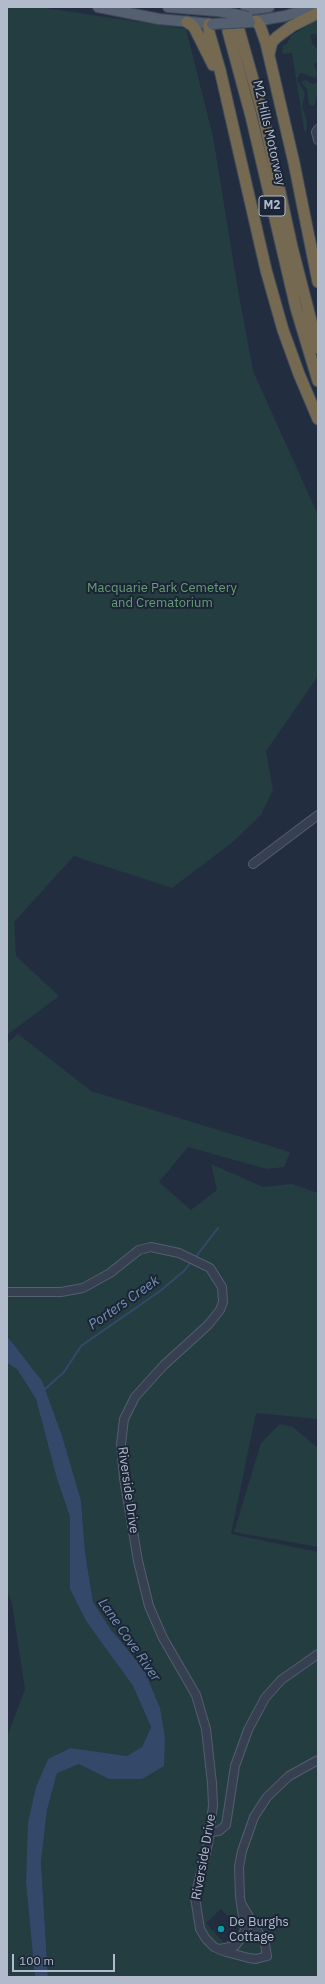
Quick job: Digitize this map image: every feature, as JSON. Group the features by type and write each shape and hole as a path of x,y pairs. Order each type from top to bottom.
{"highway":[{"path":"269,57 271,45 277,37 290,27 318,13"},
{"path":"213,17 209,30 231,117 266,270 282,330 298,374 318,419"},
{"path":"250,17 263,34 269,57 294,163 318,282"},
{"path":"187,22 194,27 209,55 231,117"},
{"name":"M2 Hills Motorway","path":"318,348 294,255 263,115 234,30 251,116 296,308 318,381"}],"main road":[{"path":"98,7 187,22 213,17 250,17 292,14 316,7"},
{"path":"168,7 213,17"},
{"path":"250,17 269,7"}],"street":[{"path":"318,129 316,132 318,140"},
{"path":"253,864 318,815"},
{"name":"Riverside Drive","path":"7,1292 61,1292 83,1288 107,1276 139,1250 146,1247 163,1248 190,1258 210,1268 222,1286 224,1294 220,1310 208,1325 164,1365 135,1397 124,1419 121,1444 124,1478 138,1561 149,1606 163,1638 196,1695 204,1718 212,1783 213,1806 208,1844 197,1882 195,1905 203,1934 214,1947 219,1949 244,1956 262,1958 267,1956 265,1944 241,1904"},
{"path":"210,1832 219,1831 226,1825 235,1766 248,1730 265,1698 281,1680 318,1654"},
{"name":"Riverside Drive","path":"240,1941 245,1929 241,1904 239,1867 242,1850 254,1817 267,1797 289,1776 318,1760"},
{"path":"219,1949 235,1946 240,1941"},
{"path":"240,1941 244,1956"}],"green space":[{"name":"Macquarie Park Cemetery and Crematorium","path":"7,7 39,7 186,29 213,137 253,371 318,515 318,676 266,751 273,790 261,815 234,841 172,888 74,856 14,922 16,956 59,996 7,1035"},
{"path":"318,19 318,37 314,33 310,35 312,43 318,50 318,62 314,64 318,75 315,78 302,73 299,74 297,80 305,93 302,107 306,118 307,128 305,134 292,53 283,54 282,50 283,45 286,45 292,35"},
{"path":"306,80 313,84 318,82 318,93 314,106 309,105 307,89 301,82"},
{"path":"18,1034 91,1091 290,1152 284,1167 267,1169 188,1147 159,1182 191,1210 217,1190 211,1164 263,1187 292,1184 318,1193 318,1419 256,1413 231,1534 318,1552 318,1977 48,1977 41,1862 47,1810 57,1772 79,1764 109,1779 164,1766 143,1668 111,1630 93,1602 85,1552 81,1501 9,1337 7,1336 7,1043","holes":["221,1909 239,1929 224,1943 206,1923"]},
{"path":"7,1363 17,1369 36,1399 57,1479 70,1517 70,1589 86,1621 133,1686 151,1727 142,1747 127,1756 70,1748 48,1759 36,1787 26,1883 35,1977 7,1977 7,1737 25,1689 12,1604 7,1590"},
{"path":"280,1424 293,1427 318,1448 318,1547 234,1532 261,1443"}],"water":[{"name":"Lane Cove River","path":"7,1336 42,1381 62,1436 81,1501 85,1552 93,1602 111,1630 143,1668 160,1708 165,1738 164,1766 142,1779 109,1779 79,1764 57,1773 47,1810 41,1862 48,1977 35,1977 26,1883 28,1823 36,1787 48,1759 70,1748 127,1756 142,1747 151,1727 133,1686 86,1621 70,1589 70,1517 57,1479 36,1399 17,1369 7,1363"}],"waterway":[{"name":"Porters Creek","path":"194,1259 218,1228"},
{"name":"Porters Creek","path":"44,1390 64,1372 81,1346 160,1291 184,1271 191,1262"}],"place":[{"name":"De Burghs Cottage","path":"221,1929"}]}
